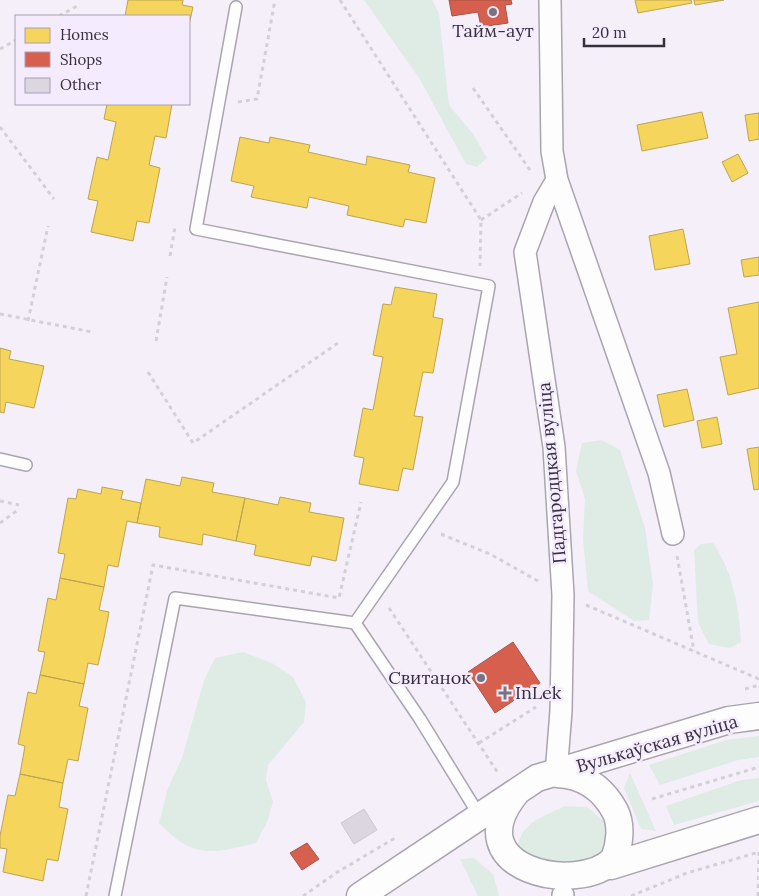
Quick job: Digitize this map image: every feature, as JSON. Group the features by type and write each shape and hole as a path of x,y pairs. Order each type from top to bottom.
{"street":[{"path":"550,0 552,151 547,181 659,473 673,534"},
{"name":"Падгародцкая вуліца","path":"547,181 544,202 526,252 554,447 563,595 562,712 556,774"},
{"name":"Вулькаўская вуліца","path":"360,896 441,844 479,815 509,781 556,774 729,720 759,716"},
{"name":"Вулькаўская вуліца","path":"509,781 508,804 500,822 499,840 503,857 512,872 524,884 540,892 562,896 582,891 598,881 611,866 618,850 620,832 617,815 608,799 596,786 580,778 556,774"},
{"name":"Вулькаўская вуліца","path":"611,866 759,820"}],"lane":[{"path":"236,6 196,229 489,286 453,482 355,623"},
{"path":"0,459 26,465"},
{"path":"115,896 176,598 355,623 420,719 479,815"}],"path":[{"path":"235,103 257,99 275,0"},
{"path":"340,0 481,220 480,284"},
{"path":"61,15 79,5"},
{"path":"0,49 15,41"},
{"path":"474,88 547,181 481,220"},
{"path":"0,127 54,199"},
{"path":"28,320 48,226"},
{"path":"156,341 167,277"},
{"path":"0,314 92,332"},
{"path":"148,372 194,443 338,343"},
{"path":"0,502 19,507 0,524"},
{"path":"86,896 154,565 339,598 361,502"},
{"path":"429,517 439,533 490,554 563,595 759,679"},
{"path":"673,534 694,652"},
{"path":"378,590 479,744 509,781"},
{"path":"479,744 539,705 540,714"},
{"path":"652,799 759,767"},
{"path":"631,896 688,873 759,852 758,896"}],"shaded area":[{"path":"364,0 432,0 439,13 449,105 473,134 487,158 477,167 466,164 419,78"},
{"path":"602,440 620,450 645,528 653,584 649,620 634,621 588,591 583,539 585,499 576,471 582,443"},
{"path":"713,543 726,566 737,603 741,642 730,648 709,644 698,623 694,550 701,544"},
{"path":"243,652 272,663 293,677 306,702 304,722 268,765 266,780 273,802 268,820 256,843 227,850 203,851 182,843 159,823 168,788 182,758 204,680 215,658"},
{"path":"759,736 759,757 738,760 660,785 649,765 726,740"},
{"path":"630,773 656,831 641,829 624,788"},
{"path":"759,778 759,801 674,825 666,806 741,780"},
{"path":"565,806 587,807 604,821 605,843 599,857 594,862 568,876 516,859 520,838 530,824"},
{"path":"474,858 493,874 499,896 478,896 460,859"}],"building: Homes":[{"path":"128,0 183,0 182,5 193,7 190,20 190,15 125,15"},
{"path":"635,0 691,0 692,3 638,13"},
{"path":"694,0 724,0 695,5"},
{"path":"107,105 172,105 166,138 155,136 149,165 160,168 149,223 137,221 133,241 91,232 98,201 88,199 97,157 108,160 116,122 104,119"},
{"path":"702,112 708,138 642,151 637,125"},
{"path":"759,113 759,139 749,141 745,115"},
{"path":"240,137 269,143 270,137 310,145 308,152 366,165 367,156 410,165 408,172 435,178 426,223 405,219 403,227 347,215 349,206 309,197 307,208 251,197 254,186 231,181"},
{"path":"738,154 748,173 732,182 722,162"},
{"path":"683,229 690,264 655,270 649,236"},
{"path":"759,257 759,275 744,277 741,260"},
{"path":"395,287 437,294 433,317 443,319 433,373 423,372 414,416 423,417 413,470 403,468 398,491 359,484 364,458 354,456 363,408 373,410 383,357 373,355 383,304 391,305"},
{"path":"759,302 759,388 728,395 720,357 737,354 728,308"},
{"path":"0,348 11,351 9,359 44,366 34,408 6,402 4,413 0,412"},
{"path":"687,389 694,420 664,427 657,395"},
{"path":"717,417 722,444 702,448 697,421"},
{"path":"759,447 759,489 754,490 747,449"},
{"path":"182,477 214,483 212,492 245,498 236,541 203,534 202,545 159,537 160,527 137,523 146,479 180,486"},
{"path":"102,487 123,491 121,499 141,503 137,523 127,521 118,567 108,565 104,587 60,578 65,554 58,553 68,498 76,499 78,489 101,494"},
{"path":"280,497 311,503 309,512 344,518 336,561 312,556 310,566 254,555 256,545 236,541 245,498 278,505"},
{"path":"60,578 104,587 99,610 109,612 104,638 98,665 88,663 84,684 40,675 45,652 38,651 48,598 56,600"},
{"path":"40,675 84,684 79,706 88,708 78,761 68,759 63,783 20,774 25,746 18,744 28,692 36,694"},
{"path":"20,774 63,783 59,807 68,809 58,861 47,859 43,881 3,872 7,849 0,848 0,836 8,795 15,796"}],"building: Shops":[{"path":"449,0 511,0 512,4 505,5 508,23 481,27 478,12 452,16"},
{"path":"513,642 540,683 495,713 468,672"},
{"path":"307,843 319,859 302,870 290,853"}],"building: Other":[{"path":"364,809 377,830 354,844 341,823"}],"place":[{"name":"Тайм-аут","path":"493,12"},
{"name":"Свитанок","path":"481,678"},
{"name":"InLek","path":"505,693"}]}
